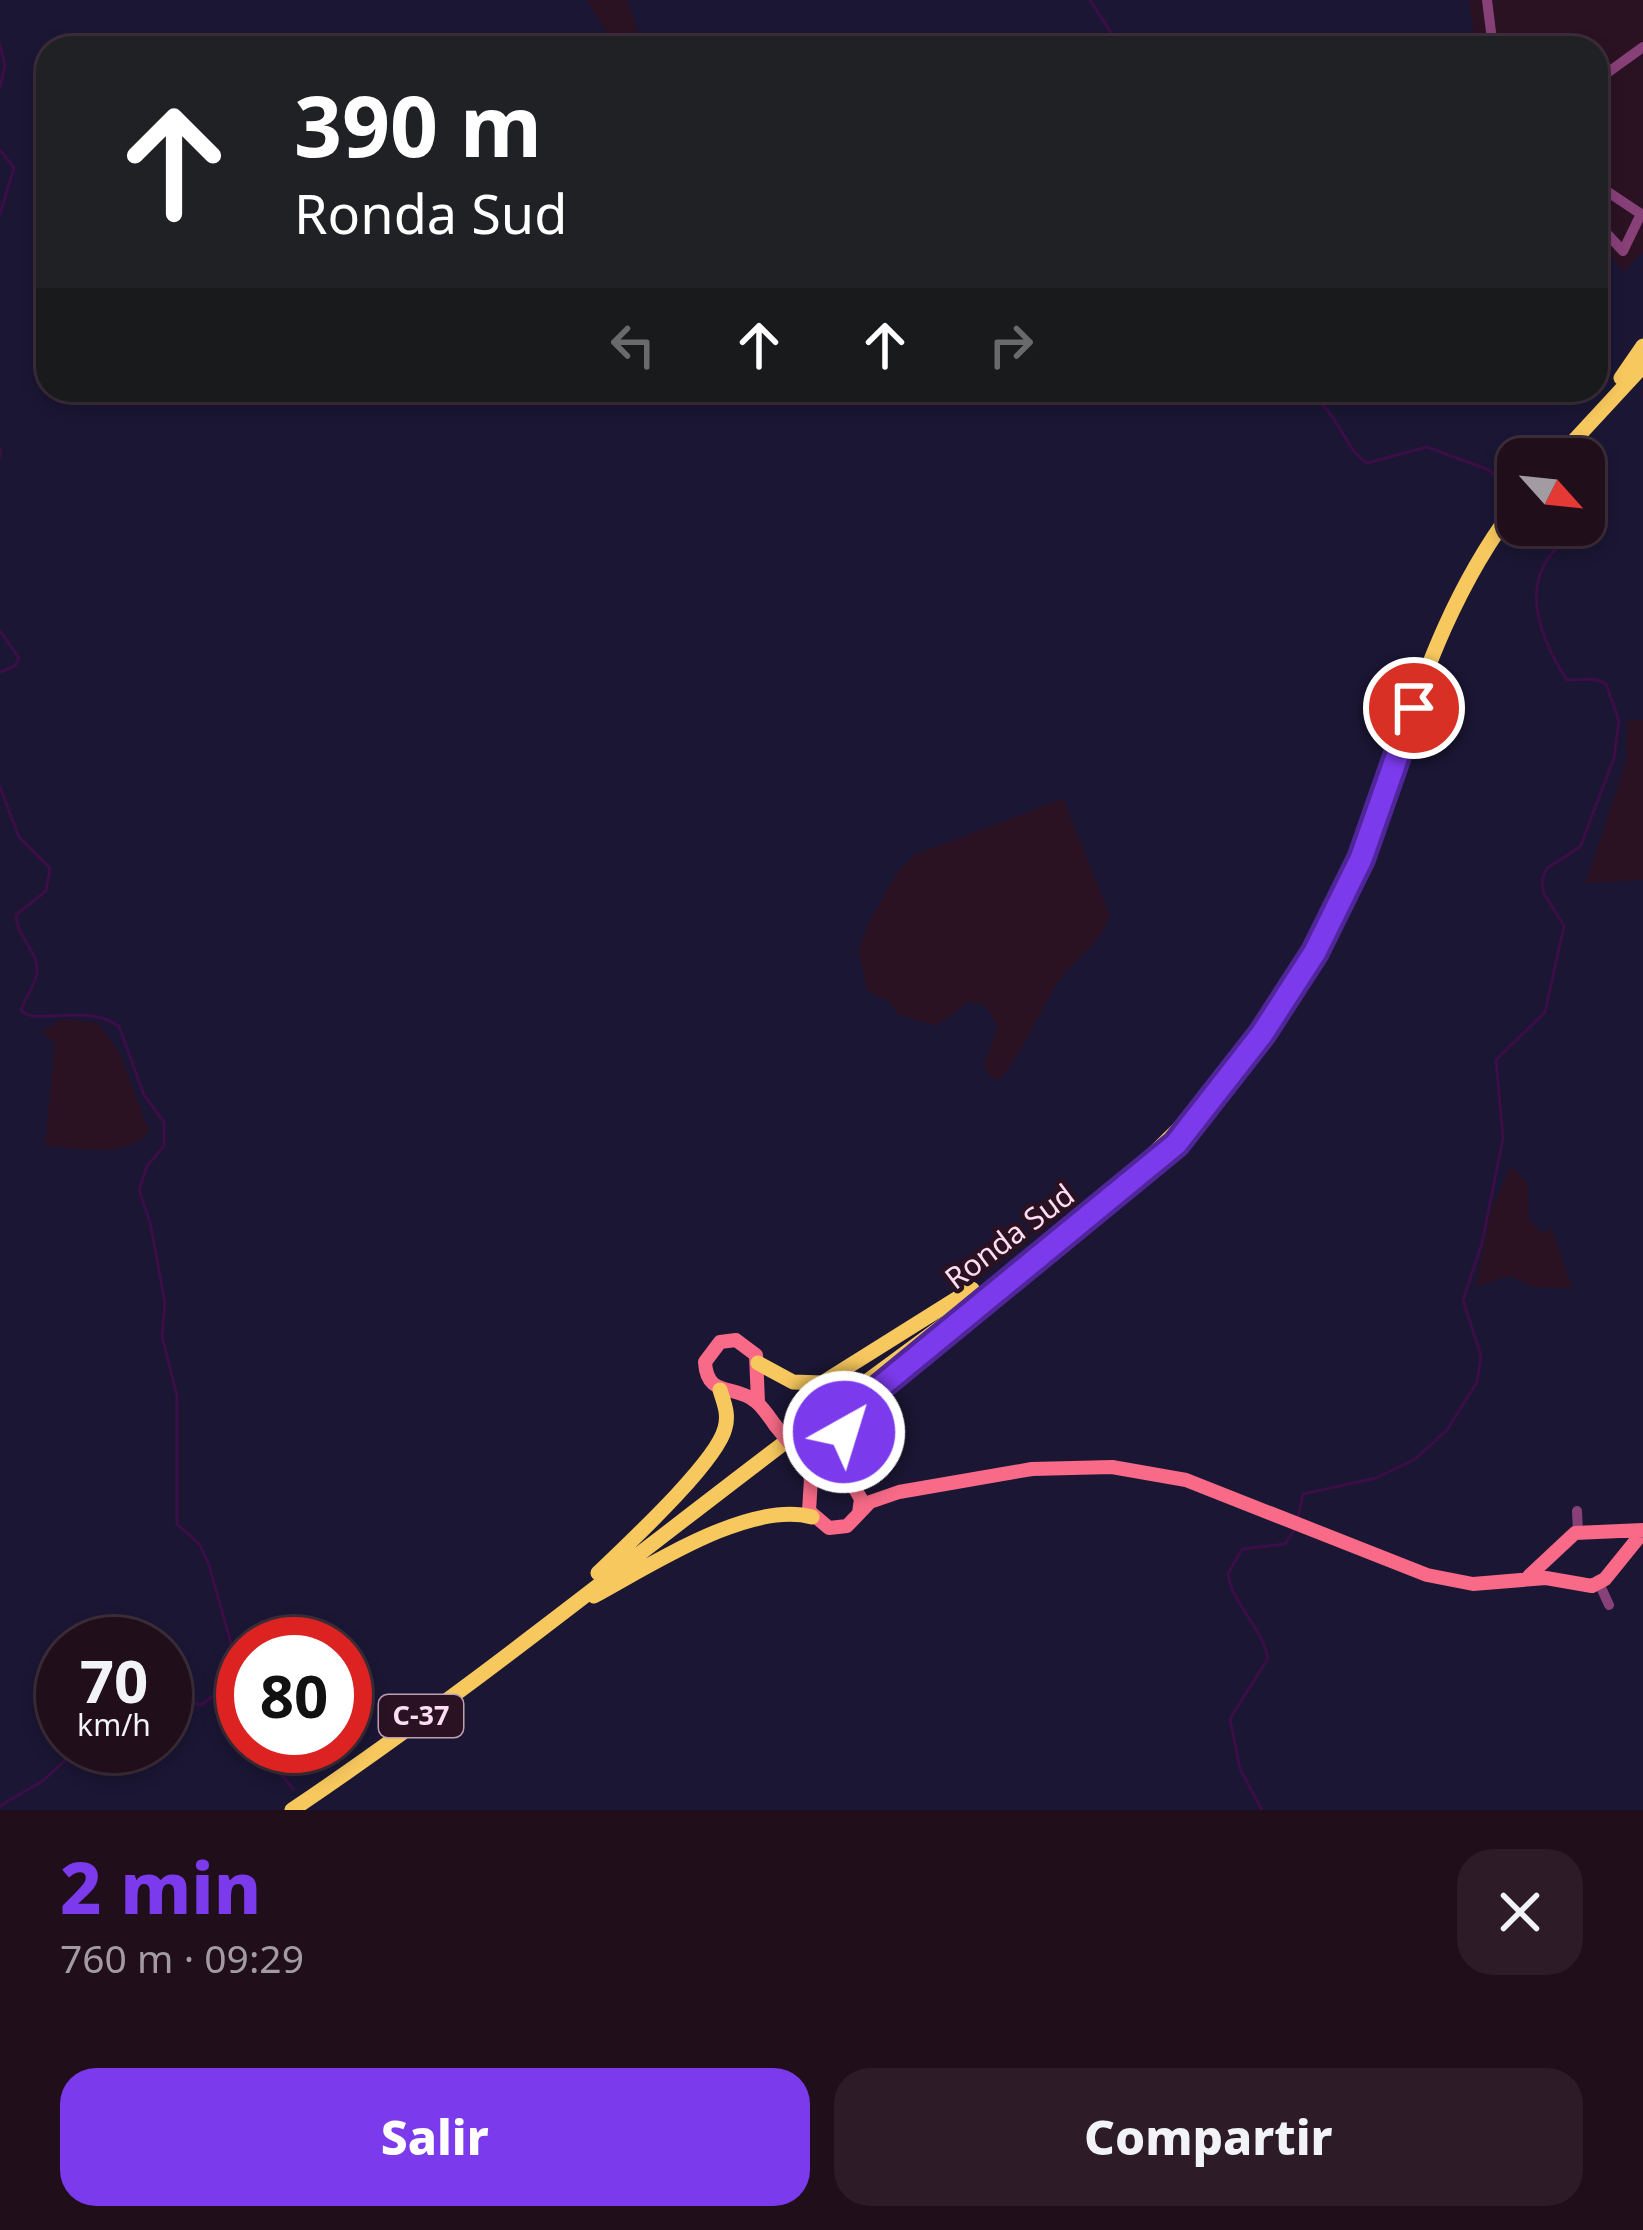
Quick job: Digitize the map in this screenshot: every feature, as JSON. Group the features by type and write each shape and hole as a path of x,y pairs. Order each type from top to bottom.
{"highway":[{"path":"1608,395 1643,346"},
{"path":"1576,438 1643,366"},
{"path":"1580,434 1603,402"},
{"name":"Ronda Sud","path":"292,1810 1012,1269 1116,1188 1202,1108 1287,998 1346,892 1440,635 1497,533"},
{"path":"844,1481 842,1440 854,1413 1157,1162 1202,1108"},
{"path":"758,1363 794,1382 832,1379 925,1317 1012,1269"},
{"path":"549,1621 681,1489 723,1435 726,1408 720,1390"},
{"path":"549,1621 737,1525 774,1513 812,1517"}],"main road":[{"path":"758,1402 720,1390 705,1370 708,1354 719,1342 744,1342 758,1363 753,1381 758,1402 807,1465 889,1494"},
{"path":"738,1392 753,1381"},
{"path":"807,1465 812,1517 839,1528 889,1494 1032,1468 1112,1467 1186,1480 1427,1575 1473,1584 1525,1578 1599,1583 1643,1531"},
{"path":"811,1490 844,1481"},
{"path":"844,1481 859,1513"},
{"path":"1525,1578 1578,1532 1643,1531"},
{"path":"1598,1534 1609,1546 1612,1565"},
{"path":"1558,1551 1558,1569 1569,1583"}],"street":[{"path":"1486,0 1491,36"},
{"path":"1608,73 1643,47"},
{"path":"1608,192 1641,214 1623,251 1608,235"},
{"path":"1577,1511 1578,1532"},
{"path":"1599,1583 1609,1605"}],"shaded area":[{"path":"0,0 587,0 609,36 36,36 36,402 1608,402 1608,253 1624,272 1643,251 1643,720 1627,721 1627,758 1586,883 1643,880 1643,1810 0,1810","holes":["1063,799 1110,916 1058,982 1000,1080 989,1075 984,1065 998,1027 986,1006 970,1001 936,1026 897,1014 890,1002 867,991 859,951 867,926 897,873 914,855","62,1019 98,1023 119,1052 149,1131 140,1140 101,1150 45,1145 55,1043 41,1032","1511,1166 1528,1184 1529,1221 1542,1232 1552,1230 1572,1288 1532,1287 1511,1276 1476,1286 1491,1211"]},
{"path":"627,0 1469,0 1474,36 635,36"}],"waterway":[{"path":"1090,0 1113,36"},
{"path":"0,44 5,66 0,87"},
{"path":"0,150 14,168 0,214"},
{"path":"1320,402 1367,463 1427,447 1489,470 1497,478"},
{"path":"0,449 0,457"},
{"path":"1297,1520 1303,1494 1376,1478 1415,1459 1447,1430 1477,1382 1481,1356 1463,1300 1482,1243 1503,1138 1496,1060 1545,1012 1564,926 1543,892 1542,879 1547,868 1580,847 1614,758 1619,721 1606,684 1594,679 1567,680 1542,630 1536,594 1539,576 1559,546"},
{"path":"0,631 19,658 15,666 0,672"},
{"path":"0,787 19,837 50,868 46,891 16,915 37,965 35,982 21,1010 37,1016 91,1016 119,1026 144,1095 164,1122 164,1146 147,1166 139,1190 165,1303 162,1336 177,1396 177,1524 200,1545 224,1617"},
{"path":"1262,1810 1240,1769 1230,1719 1268,1658 1228,1574 1242,1549 1285,1544 1295,1529"},
{"path":"192,1702 201,1705 216,1693"},
{"path":"0,1806 51,1773"},
{"path":"280,1773 293,1789"}],"route":[{"path":"844,1432 854,1413 880,1387 1176,1144 1232,1073 1287,998 1346,892 1383,803 1414,708"}]}
